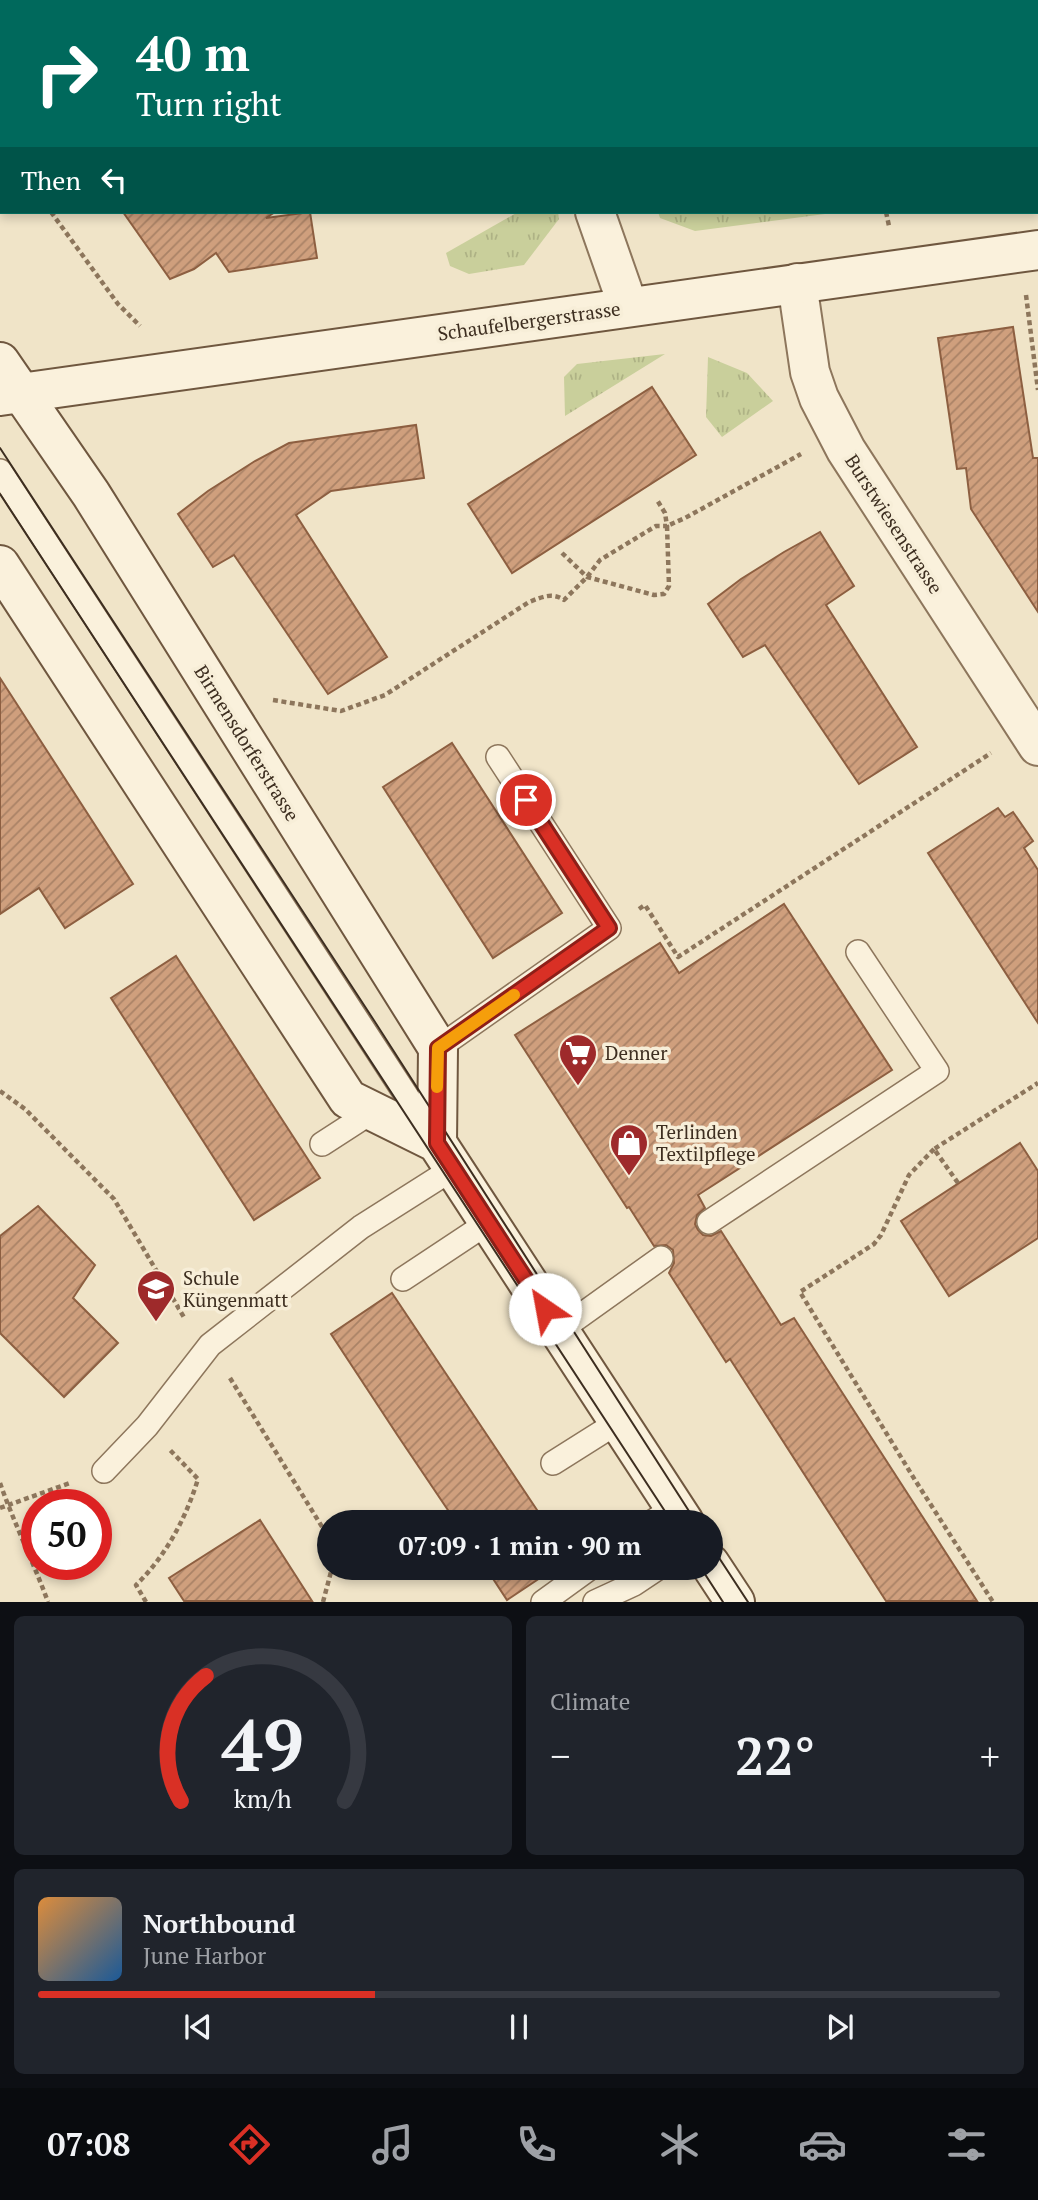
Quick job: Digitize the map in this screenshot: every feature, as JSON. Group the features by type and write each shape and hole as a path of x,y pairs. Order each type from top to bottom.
{"main road":[{"path":"596,214 628,306"},
{"name":"Schaufelbergerstrasse","path":"7,383 106,382 1029,251"},
{"name":"Burstwiesenstrasse","path":"797,283 810,372 819,398 846,450 1033,738"},
{"name":"Birmensdorferstrasse","path":"7,383 90,494 438,1048"},
{"path":"0,565 348,1099 373,1111 445,1156 618,1422 666,1510"},
{"path":"438,1048 445,1156"},
{"path":"721,1580 735,1601"}],"lane":[{"path":"0,471 445,1156 361,1227 210,1345 147,1426 104,1471"},
{"path":"438,1048 609,928 498,757"},
{"path":"709,1222 937,1070 859,952"},
{"path":"322,1144 373,1111"},
{"path":"403,1279 489,1222"},
{"path":"559,1331 661,1258"},
{"path":"553,1463 618,1422"},
{"path":"543,1601 575,1580"},
{"path":"595,1601 640,1580"}],"path":[{"path":"52,214 118,304 140,326"},
{"path":"886,214 889,226"},
{"path":"1029,251 1038,390"},
{"path":"268,699 341,711 385,695 529,602 546,595 564,600 600,560 656,526 667,526 685,518 812,447"},
{"path":"562,553 587,577 654,594 664,594 670,586 667,526 665,513 657,500"},
{"path":"647,910 678,957 1033,738"},
{"path":"993,1601 800,1292 874,1244 881,1236 909,1175 933,1149 1038,1083"},
{"path":"0,1091 25,1109 114,1199 188,1323 210,1345 317,1519"},
{"path":"933,1149 958,1183"},
{"path":"146,1601 136,1585 155,1566 189,1508 198,1479 147,1426"},
{"path":"0,1508 104,1471"},
{"path":"0,1483 48,1601"},
{"path":"323,1601 329,1580"}],"green space":[{"path":"514,214 558,214 559,219 524,265 469,274 450,266 446,253"},
{"path":"659,214 825,214 695,231 660,218"},
{"path":"665,354 565,416 564,377 577,364"},
{"path":"708,357 747,373 773,401 722,437 706,417"}],"building":[{"path":"124,214 272,214 266,218 310,214 317,258 229,272 216,253 194,269 170,279"},
{"path":"1013,327 1033,458 1038,458 1038,612 971,509 966,468 957,469 938,338"},
{"path":"652,387 696,455 512,573 468,504"},
{"path":"416,425 424,478 331,491 296,515 387,657 328,694 234,555 213,567 178,514 208,491 289,443"},
{"path":"820,532 854,586 826,605 917,747 859,784 765,645 743,657 708,604 741,579"},
{"path":"0,678 133,884 65,928 39,888 0,914"},
{"path":"452,743 562,913 493,958 383,787"},
{"path":"998,808 1005,817 1013,812 1033,841 1024,848 1038,870 1038,1023 928,853"},
{"path":"784,904 892,1070 698,1195 705,1208 697,1215 695,1224 703,1235 711,1236 721,1231 781,1325 794,1318 977,1601 886,1601 730,1359 726,1362 669,1273 674,1263 673,1250 666,1245 654,1246 515,1035 660,943 679,973"},
{"path":"176,956 320,1178 254,1220 111,998"},
{"path":"1020,1143 1038,1171 1038,1238 949,1296 901,1221"},
{"path":"38,1206 95,1265 73,1298 118,1343 64,1397 0,1333 0,1236"},
{"path":"392,1293 537,1510 448,1510 331,1334"},
{"path":"260,1520 312,1601 184,1601 169,1578"},
{"path":"494,1580 537,1580 507,1600"}],"tram line":[{"path":"0,448 375,1022 688,1510"},
{"path":"0,494 664,1510"},
{"path":"723,1564 748,1602"},
{"path":"709,1580 723,1602"}],"slow traffic":[{"path":"437,1087 438,1048 514,995"}],"place":[{"name":"Denner","path":"578,1087"},
{"name":"Terlinden Textilpflege","path":"629,1177"},
{"name":"Schule Küngenmatt","path":"156,1323"}],"route":[{"path":"526,800 609,928 438,1048 437,1143 545,1309"}]}
